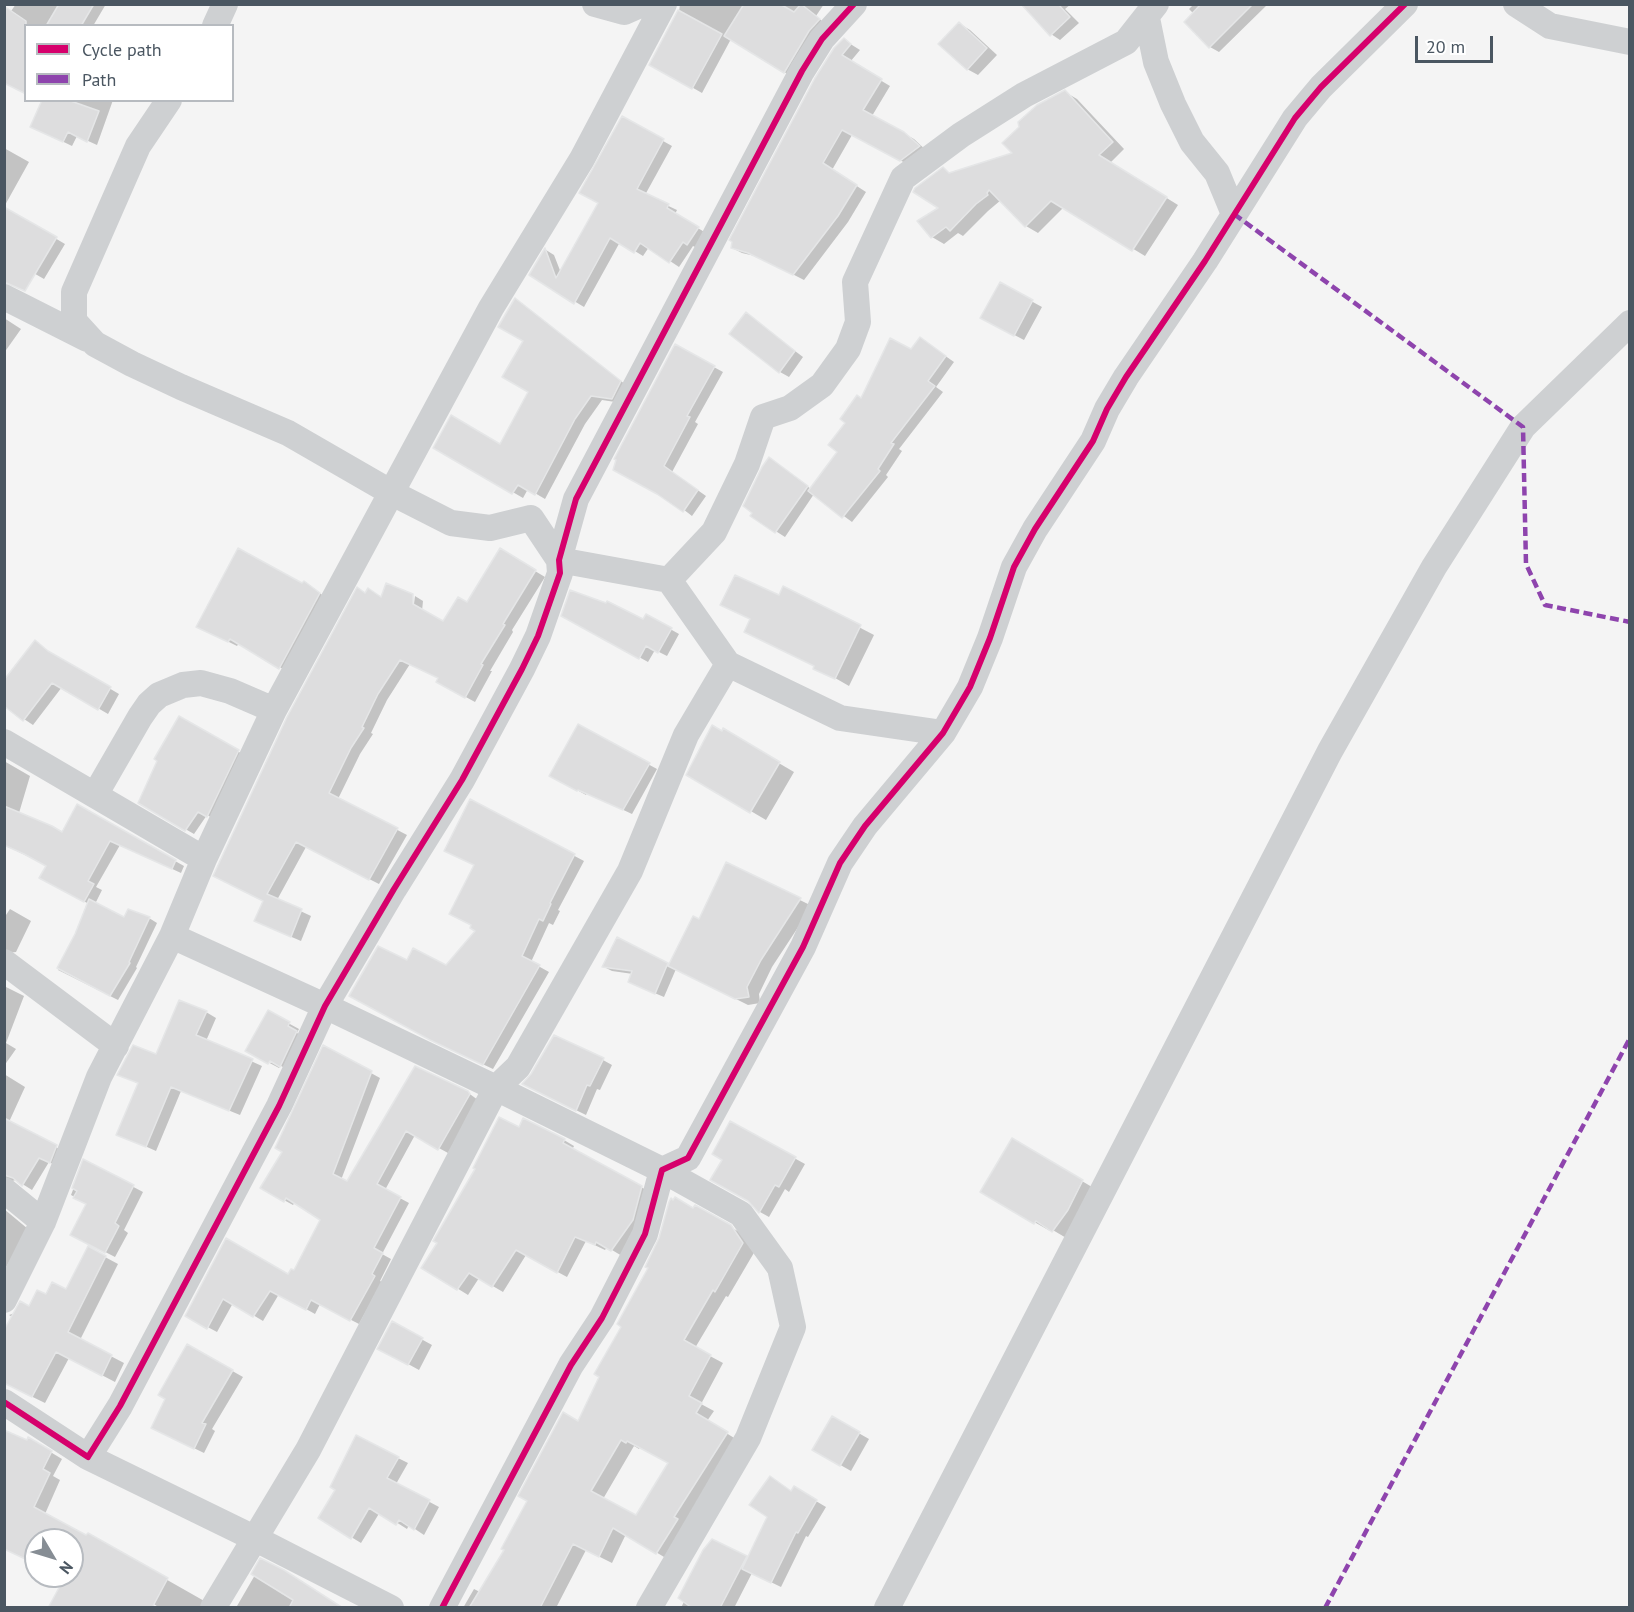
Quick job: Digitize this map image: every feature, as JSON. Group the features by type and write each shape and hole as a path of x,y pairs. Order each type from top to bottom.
{"street":[{"path":"217,24 225,4"},
{"path":"595,4 624,12 642,4"},
{"path":"4,1300 43,1222 99,1077 172,936 204,859 274,710 491,308 582,159 664,4"},
{"path":"88,1457 120,1406 274,1116 326,1006 394,889 462,780 522,669 538,636 560,573 559,560 576,500 802,71 822,39 854,4"},
{"path":"662,1170 688,1158 803,947 840,863 865,826 943,733 970,687 990,638 1014,567 1035,529 1093,441 1107,409 1126,377 1171,313 1295,118 1320,87 1405,4"},
{"path":"1516,4 1550,26 1629,42"},
{"path":"669,580 714,532 747,465 763,417 790,408 822,385 848,349 858,322 855,282 903,178 961,135 1024,95 1126,42 1151,11"},
{"path":"1151,11 1156,62 1173,104 1192,142 1217,173 1234,214"},
{"path":"95,344 74,321 74,292 138,146 168,102"},
{"path":"4,297 181,387 288,433 392,493 451,523 490,528 531,518 559,560 669,580 728,664 840,718 943,733"},
{"path":"887,1608 1330,751 1434,567 1523,427 1629,322"},
{"path":"213,1608 308,1450 496,1088 518,1067 630,871 686,735 728,664"},
{"path":"95,795 140,717 159,695 201,682 230,691 274,710"},
{"path":"4,742 204,859"},
{"path":"172,936 326,1006 662,1170 741,1214 780,1268 793,1327 748,1438 650,1608"},
{"path":"4,962 116,1046"},
{"path":"442,1608 571,1365 602,1318 645,1234 662,1170"},
{"path":"4,1190 43,1222"},
{"path":"4,1402 88,1457 391,1608"}],"building":[{"path":"59,4 94,4 82,24 47,24"},
{"path":"744,4 780,4 794,12 801,4 820,19 809,31 784,73 724,36"},
{"path":"1021,4 1058,4 1070,17 1050,36"},
{"path":"1201,4 1253,4 1209,48 1184,22"},
{"path":"4,6 26,21 24,24 24,93 4,83"},
{"path":"678,10 722,34 692,89 649,65"},
{"path":"959,22 987,48 967,70 938,44"},
{"path":"844,38 851,44 842,55 882,79 863,110 904,132 920,146 900,161 842,130 823,163 857,185 838,216 793,275 748,253 731,248 732,242 729,240 815,78 834,48"},
{"path":"1065,90 1113,142 1099,155 1167,197 1132,251 1051,201 1025,227 989,190 988,195 950,231 946,227 931,238 917,221 938,208 913,192 915,188 943,167 949,173 1012,153 1002,143 1019,127 1018,122 1037,105"},
{"path":"41,102 74,102 99,111 87,142 68,132 63,142 30,127"},
{"path":"622,116 664,139 637,189 669,204 667,208 699,227 687,245 683,242 669,263 640,243 634,253 610,238 574,304 529,275 545,248 556,278 598,203 579,193"},
{"path":"4,207 57,237 25,291 4,282"},
{"path":"1000,282 1033,300 1014,336 980,318"},
{"path":"515,298 621,381 612,399 591,396 575,419 535,495 518,485 512,494 433,448 451,415 500,444 528,392 502,377 523,341 498,327"},
{"path":"746,312 795,351 779,373 729,334"},
{"path":"920,337 946,356 928,381 935,386 891,443 894,444 878,469 880,471 842,518 808,491 837,452 828,445 845,423 840,419 857,395 861,398 890,338 911,349"},
{"path":"675,344 715,366 687,416 690,417 664,466 698,490 683,512 657,494 613,470 616,460 614,459"},
{"path":"769,457 808,486 775,533 750,516 752,513 743,506"},
{"path":"238,548 302,583 304,581 320,593 279,669 230,639 228,642 196,627"},
{"path":"500,548 536,570 503,624 505,625 481,664 483,665 465,698 436,682 438,678 400,660 378,694 362,727 364,728 351,748 329,793 398,828 369,880 296,842 267,894 302,909 291,937 254,921 263,901 213,876 287,717 357,587 365,593 368,588 381,597 386,583 413,594 413,604 443,621 458,597 467,602"},
{"path":"735,575 779,595 783,586 861,625 835,679 813,669 814,666 744,632 750,619 720,605"},
{"path":"570,590 606,603 607,601 643,619 646,614 672,628 658,653 646,646 639,659 561,616"},
{"path":"35,640 48,651 111,687 98,710 52,683 23,721 4,706 4,680"},
{"path":"179,716 239,750 207,817 198,812 185,831 138,803 157,761 154,759"},
{"path":"578,724 650,763 623,810 577,791 549,776"},
{"path":"712,725 722,731 723,728 780,762 750,813 686,775"},
{"path":"470,799 575,854 543,921 539,919 522,956 540,965 483,1065 430,1040 349,996 378,946 407,960 413,948 446,965 475,931 470,928 471,925 449,914 474,865 444,851"},
{"path":"77,804 176,860 172,869 110,841 88,881 94,884 84,902 39,878 46,866 4,845 4,806 62,832"},
{"path":"726,862 801,898 761,960 747,987 749,997 735,999 668,966 693,916 699,919"},
{"path":"89,899 124,917 128,909 150,917 130,963 110,996 57,968 75,934"},
{"path":"617,937 668,963 655,994 628,982 632,971 602,967"},
{"path":"179,1000 207,1011 196,1035 253,1059 229,1111 171,1087 146,1147 116,1135 138,1083 117,1075 133,1045 156,1054"},
{"path":"268,1010 290,1022 288,1026 297,1031 280,1067 270,1061 268,1064 245,1051"},
{"path":"554,1035 604,1058 590,1086 587,1085 576,1111 522,1084 531,1074"},
{"path":"323,1045 372,1071 333,1174 347,1181 415,1066 470,1094 438,1150 406,1131 377,1184 401,1197 374,1248 383,1253 372,1274 375,1276 350,1321 311,1300 306,1310 270,1291 253,1317 223,1299 207,1329 185,1316 226,1238 288,1274 291,1269 294,1270 320,1220 286,1198 284,1202 260,1188 282,1152 275,1148"},
{"path":"499,1117 519,1127 523,1118 565,1139 563,1143 642,1186 633,1220 611,1251 596,1242 595,1245 575,1237 557,1273 516,1250 492,1287 469,1273 457,1290 421,1268 437,1243 433,1241 475,1169 473,1168"},
{"path":"4,1118 57,1145 50,1163 39,1158 22,1186 13,1178 4,1175"},
{"path":"730,1121 796,1157 779,1187 775,1185 759,1213 748,1201 710,1180 722,1160 712,1154"},
{"path":"1012,1138 1083,1180 1068,1210 1052,1232 1036,1221 1034,1224 980,1192"},
{"path":"83,1159 134,1185 115,1223 119,1226 105,1253 70,1235 86,1204 73,1198 77,1191 72,1188"},
{"path":"675,1197 693,1208 695,1205 731,1225 743,1243 684,1340 711,1355 689,1396 702,1403 696,1413 728,1432 674,1517 678,1519 656,1554 613,1528 599,1557 573,1544 540,1608 469,1608 504,1550 501,1549 527,1501 518,1496 563,1412 578,1421 599,1377 594,1374 621,1327 617,1324 648,1268 645,1267 659,1238 669,1202 671,1198 673,1200","holes":["621,1440 626,1443 627,1441 668,1463 636,1515 591,1491"]},
{"path":"88,1246 106,1256 68,1332 112,1355 102,1376 56,1352 32,1397 4,1383 4,1330 20,1301 29,1306 37,1290 46,1294 52,1282 66,1289"},
{"path":"392,1321 423,1338 408,1365 377,1349"},
{"path":"187,1344 233,1370 202,1423 206,1424 194,1449 151,1428 165,1399 158,1395"},
{"path":"832,1416 860,1432 840,1466 812,1450"},
{"path":"4,1430 27,1440 28,1437 52,1451 43,1469 50,1473 34,1507 73,1528 24,1528 24,1558 4,1549"},
{"path":"356,1435 399,1457 387,1478 430,1500 414,1530 399,1520 396,1525 369,1508 351,1539 318,1518 335,1490 330,1487"},
{"path":"770,1476 791,1491 794,1486 817,1500 798,1533 796,1532 771,1583 742,1569 767,1517 749,1505"},
{"path":"88,1533 168,1578 152,1608 48,1608 59,1588 84,1588 84,1534"},
{"path":"712,1539 747,1556 720,1608 692,1608 678,1598 703,1550"},
{"path":"260,1558 284,1570 343,1608 289,1608 293,1600 251,1574"}],"marked path":[{"path":"1234,214 1523,427 1526,564 1545,605 1630,622"},
{"path":"1325,1608 1630,1038"}],"cycle path":[{"path":"4,1402 88,1457 120,1406 279,1106 325,1006 462,780 522,669 538,636 560,573 559,560 576,499 802,71 822,39 854,4"},
{"path":"442,1608 571,1365 602,1318 645,1234 662,1170 688,1158 803,947 840,863 865,826 943,733 970,687 990,638 1014,567 1035,529 1093,441 1107,409 1126,377 1205,261 1295,118 1321,87 1405,4"}]}
